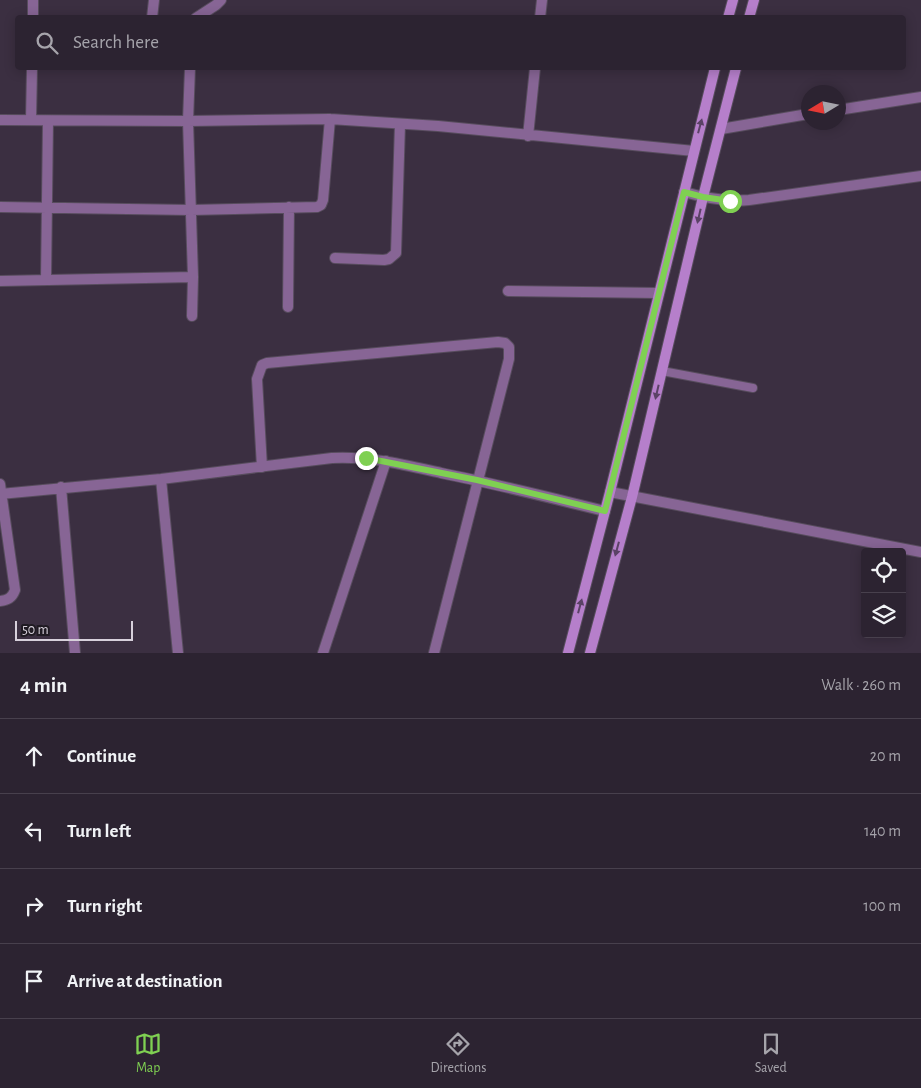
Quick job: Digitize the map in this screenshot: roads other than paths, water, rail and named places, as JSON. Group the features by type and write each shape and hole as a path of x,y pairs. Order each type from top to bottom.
{"main road":[{"path":"729,15 733,0"},
{"path":"750,15 754,0"},
{"path":"568,653 714,70"},
{"path":"590,653 632,497 703,197 736,70"}],"street":[{"path":"33,0 33,15"},
{"path":"152,15 154,0"},
{"path":"201,15 221,0"},
{"path":"540,15 542,0"},
{"path":"31,120 32,70"},
{"path":"190,70 188,121 193,277 192,316"},
{"path":"528,136 535,70"},
{"path":"846,109 921,97"},
{"path":"721,129 801,115"},
{"path":"0,120 188,121 330,119 694,151"},
{"path":"0,207 191,210 316,207 322,203 330,119"},
{"path":"46,280 48,121"},
{"path":"335,258 384,260 389,259 396,253 400,124"},
{"path":"684,192 730,201 749,200 921,176"},
{"path":"288,208 288,307"},
{"path":"0,281 193,277"},
{"path":"508,291 659,293"},
{"path":"262,466 257,379 262,365 267,363 498,342 505,343 509,347 509,359 434,653"},
{"path":"0,601 7,600 13,596 15,590 1,491 161,479 332,458 366,458 477,480 605,511"},
{"path":"323,653 386,461"},
{"path":"161,479 178,653"},
{"path":"61,487 75,653"},
{"path":"610,492 921,552"}],"lane":[{"path":"662,371 753,388"}]}
